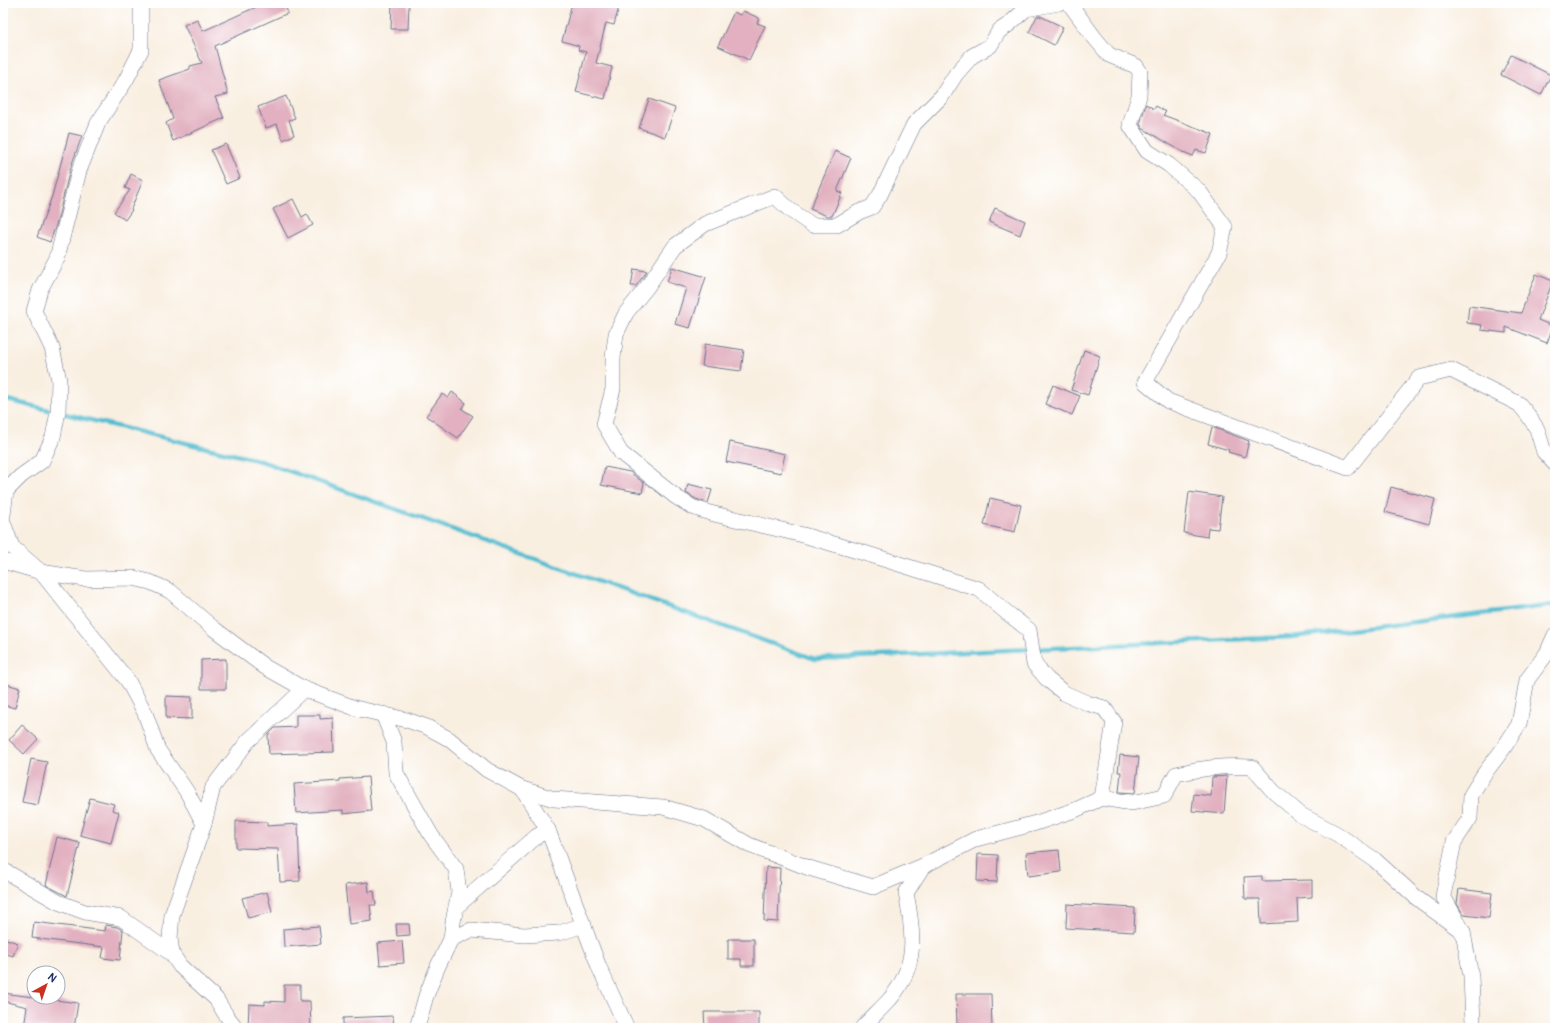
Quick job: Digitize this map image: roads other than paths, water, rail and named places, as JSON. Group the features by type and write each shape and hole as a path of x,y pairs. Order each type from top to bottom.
{"street":[{"path":"3,514 6,491 20,476 42,461 53,437 58,412 59,380 52,348 34,311 40,290 57,258 79,171 98,123 126,80 141,50 141,3"},
{"path":"1059,3 1026,9 999,31 990,46 972,56 956,74 942,96 914,124 880,195 872,207 859,212 837,225 812,225 790,210 775,196 705,224 675,246 647,287 626,313 616,334 613,358 613,389 604,424 621,453 676,497 692,507 710,513 767,526 854,549 979,589 1029,630 1034,664 1047,679 1064,693 1087,703 1104,708 1114,722 1102,798"},
{"path":"1069,3 1109,55 1136,66 1140,72 1139,96 1130,125 1147,151 1169,165 1199,191 1225,227 1219,252 1145,382 1168,401 1348,468 1418,378 1451,370 1519,404 1537,429 1544,452 1555,464"},
{"path":"3,522 12,546 41,572 128,681 145,713 158,750 187,792 204,824"},
{"path":"3,561 41,572 85,579 133,578 150,582 170,591 213,628 265,668 304,689 355,708 383,714 427,727 449,739 487,770 522,789 554,799 663,807 704,819 749,845 809,868 873,887 923,866 976,839 1036,823 1075,810 1102,798 1132,804 1164,796 1176,774 1208,767 1252,767 1274,792 1301,815 1337,834 1375,860 1418,899 1463,932"},
{"path":"1472,1028 1471,976 1463,932 1444,896 1454,842 1470,818 1471,795 1519,724 1527,680 1547,653 1555,635"},
{"path":"172,954 170,938 172,915 204,824 213,786 248,741 304,689"},
{"path":"383,714 394,742 396,773 431,835 456,869 460,892 451,939 426,996 417,1028"},
{"path":"522,789 548,830 599,966 627,1028"},
{"path":"456,907 537,836 548,830"},
{"path":"862,1028 890,998 905,977 912,951 912,924 906,893 923,866"},
{"path":"3,870 58,902 85,912 120,918 172,954 180,966 216,999 236,1028"},
{"path":"451,939 471,930 524,935 559,933 584,925"}],"waterway":[{"path":"3,399 261,461 815,659 1291,637 1555,605"}]}
